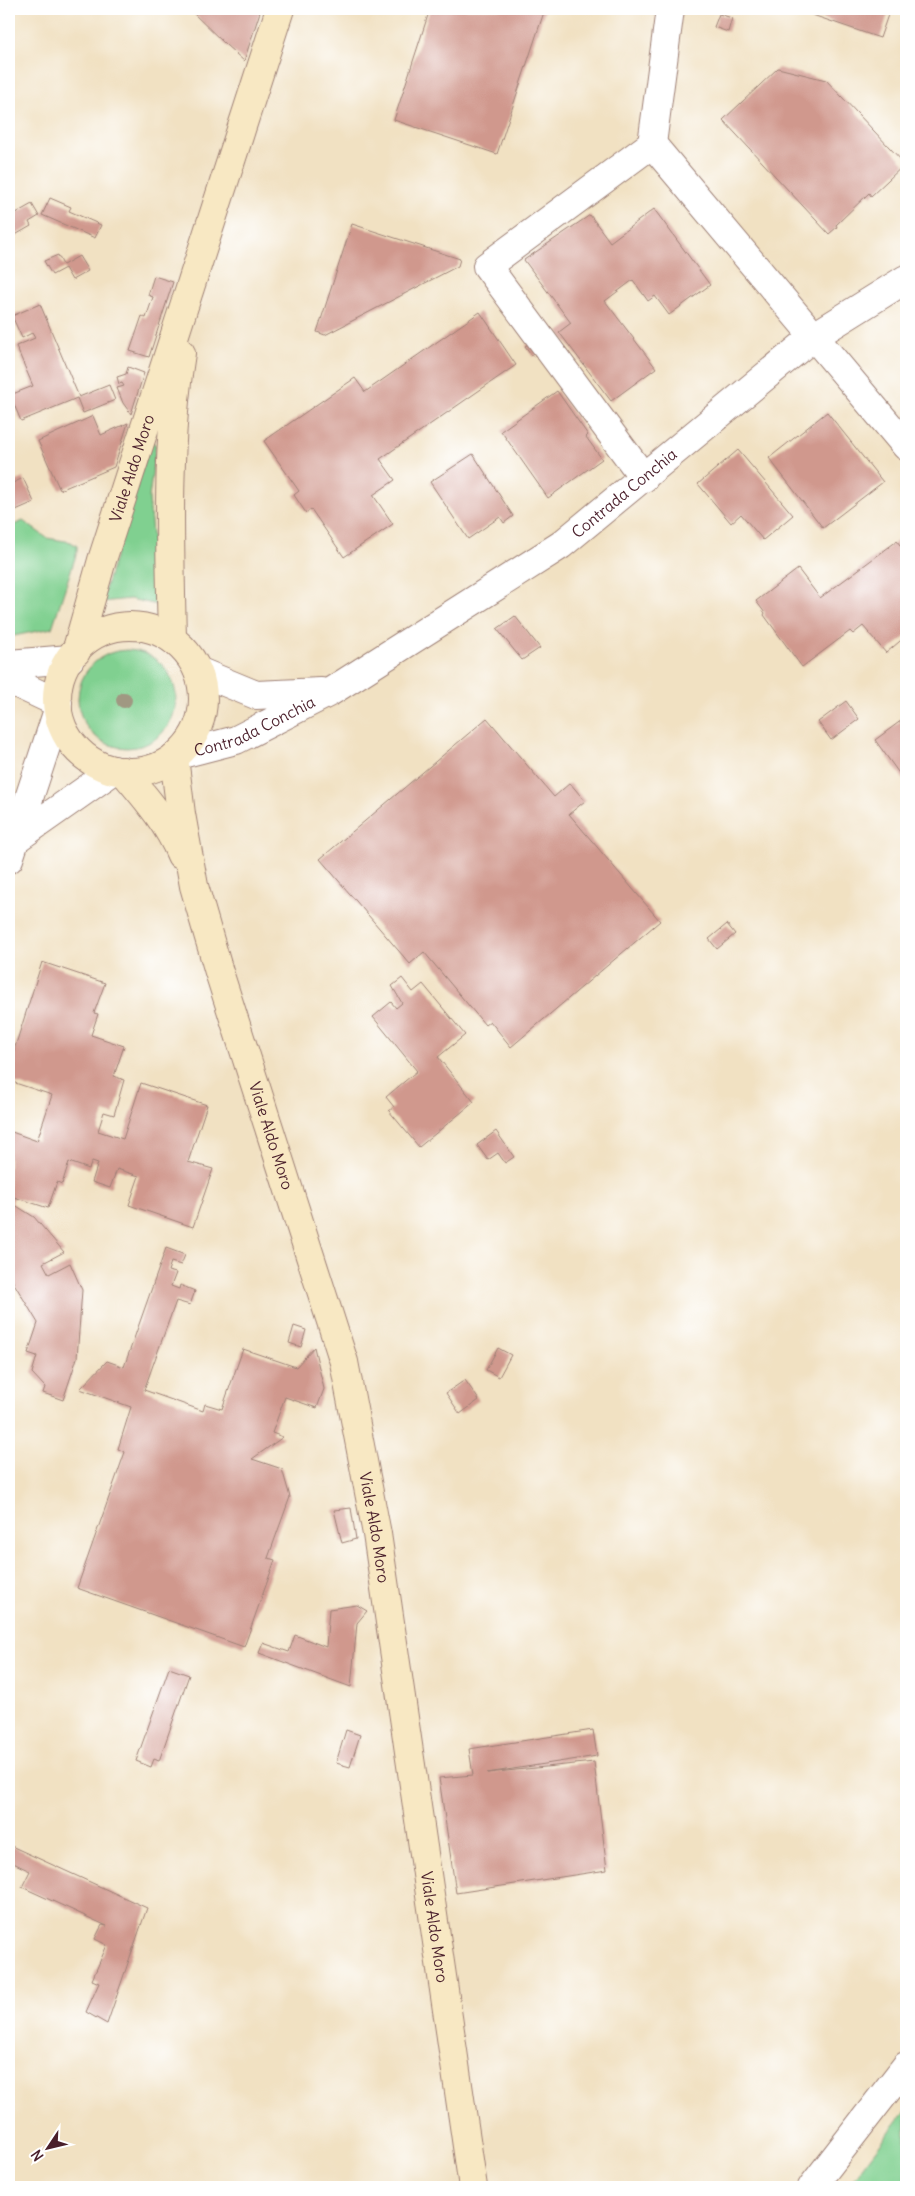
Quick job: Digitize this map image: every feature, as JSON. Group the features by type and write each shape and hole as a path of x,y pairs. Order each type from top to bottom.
{"main road":[{"name":"Viale Aldo Moro","path":"73,656 102,560 280,9"},
{"name":"Viale Aldo Moro","path":"172,639 171,444 180,357 192,285"},
{"path":"131,625 152,629 172,639 188,653 198,671 204,693 201,716 192,738 176,756 158,767 136,772 118,770 94,762 77,748 64,730 58,707 58,687 63,669 89,638 109,628 131,625"},
{"name":"Viale Aldo Moro","path":"176,756 181,814 194,886 219,972 344,1362 377,1534 473,2187"},
{"name":"Viale Aldo Moro","path":"118,770 149,800 176,842 194,886"}],"street":[{"path":"644,478 487,266 652,144 670,9"},
{"path":"652,144 906,446"},
{"name":"Contrada Conchia","path":"176,756 236,740 330,692 560,545 644,478 813,337 906,279"},
{"path":"9,664 73,656"},
{"name":"Contrada Conchia","path":"198,671 256,695 330,692"},
{"path":"9,680 58,707 12,849"},
{"path":"12,849 118,770"},
{"path":"812,2187 906,2066"}],"green space":[{"path":"151,441 156,445 149,498 158,605 130,599 101,602"},
{"path":"23,521 47,538 71,542 77,546 77,552 52,628 9,637 9,527"},
{"path":"127,650 146,654 162,664 172,680 176,699 172,718 162,734 146,744 127,748 108,744 92,734 82,718 78,699 82,680 92,664 108,654"},
{"path":"906,2110 906,2187 847,2187"}],"building":[{"path":"189,9 261,9 244,61 226,45"},
{"path":"430,9 545,9 497,154 394,120"},
{"path":"795,9 890,9 880,38"},
{"path":"719,14 732,18 728,32 714,27"},
{"path":"778,68 826,80 905,164 871,196 869,193 829,234 723,120"},
{"path":"50,198 71,207 69,211 101,225 95,238 42,215"},
{"path":"32,204 39,216 29,222 31,226 10,238 9,217"},
{"path":"654,209 710,285 669,315 655,296 648,301 633,280 605,301 656,368 611,401 559,332 571,323 524,260 590,215 610,242"},
{"path":"352,224 460,259 458,266 325,335 317,332"},
{"path":"58,255 63,265 79,256 88,271 72,280 65,268 52,275 44,261"},
{"path":"154,276 173,282 149,357 130,351 142,316 146,318 153,297 148,295"},
{"path":"40,304 79,397 109,385 115,400 83,413 77,398 21,421 10,395 33,386 16,346 35,338 32,333 22,338 12,316"},
{"path":"480,312 516,365 380,459 395,480 373,495 393,524 344,557 311,509 306,513 294,495 299,491 264,441 355,378 365,392"},
{"path":"535,340 542,351 533,357 525,346"},
{"path":"128,367 144,373 131,414 123,403 117,388 124,386 122,383 119,384 117,377 126,374"},
{"path":"557,391 588,435 586,437 602,459 548,498 501,431"},
{"path":"827,412 883,482 823,528 769,458"},
{"path":"93,416 101,435 128,423 114,467 60,490 38,441"},
{"path":"738,450 793,515 763,540 741,514 731,523 698,484"},
{"path":"473,454 513,516 504,523 500,517 468,539 430,482"},
{"path":"23,478 34,502 9,513 9,485"},
{"path":"897,541 906,553 906,636 886,653 863,626 853,634 850,631 802,667 756,601 798,569 820,598"},
{"path":"515,616 540,648 522,660 497,629"},
{"path":"846,701 859,719 831,740 818,722"},
{"path":"906,717 906,783 875,740"},
{"path":"487,718 554,797 570,783 585,801 569,814 660,921 511,1047 490,1021 485,1025 424,952 410,964 320,859"},
{"path":"727,924 735,934 717,949 709,939"},
{"path":"42,962 105,983 94,1013 98,1014 91,1035 124,1046 114,1076 124,1080 114,1115 104,1112 98,1131 123,1139 141,1083 207,1105 188,1162 213,1169 193,1227 129,1205 139,1176 117,1169 110,1188 92,1182 98,1163 92,1161 89,1169 69,1162 62,1184 57,1182 48,1208 14,1197 12,1203 34,1217 64,1252 43,1263 49,1274 70,1263 82,1290 77,1358 63,1400 43,1393 45,1387 32,1373 37,1356 28,1353 38,1323 9,1275 9,1131 37,1141 52,1095 9,1081 9,1066"},
{"path":"402,978 413,992 423,984 465,1035 438,1057 474,1102 419,1147 389,1111 394,1107 386,1097 417,1071 373,1017 391,1002 396,1008 402,1003 392,986"},
{"path":"496,1131 514,1157 505,1163 498,1153 488,1160 477,1145"},
{"path":"166,1248 185,1255 181,1265 171,1262 168,1271 176,1273 171,1286 179,1289 180,1285 195,1291 190,1305 176,1301 144,1390 203,1411 205,1404 222,1409 243,1349 296,1367 314,1347 324,1389 317,1408 285,1397 272,1433 283,1437 252,1459 282,1469 290,1497 268,1558 275,1560 244,1647 77,1588 125,1452 118,1449 131,1407 80,1389 107,1361 124,1367"},
{"path":"294,1326 306,1330 301,1347 289,1343"},
{"path":"498,1348 511,1355 499,1377 486,1370"},
{"path":"465,1380 479,1400 460,1414 446,1393"},
{"path":"351,1508 356,1539 342,1543 334,1510"},
{"path":"357,1605 367,1611 357,1623 351,1687 259,1653 263,1643 289,1652 295,1635 326,1647 329,1609"},
{"path":"169,1668 189,1675 159,1761 154,1759 151,1767 136,1761"},
{"path":"346,1730 360,1735 350,1767 336,1763"},
{"path":"593,1730 597,1756 487,1773 594,1762 607,1870 456,1893 439,1778 473,1775 469,1749"},
{"path":"9,1845 147,1908 107,2024 86,2012 99,1983 92,1980 107,1945 95,1939 102,1925 107,1926 22,1887 30,1871 9,1861"}]}
